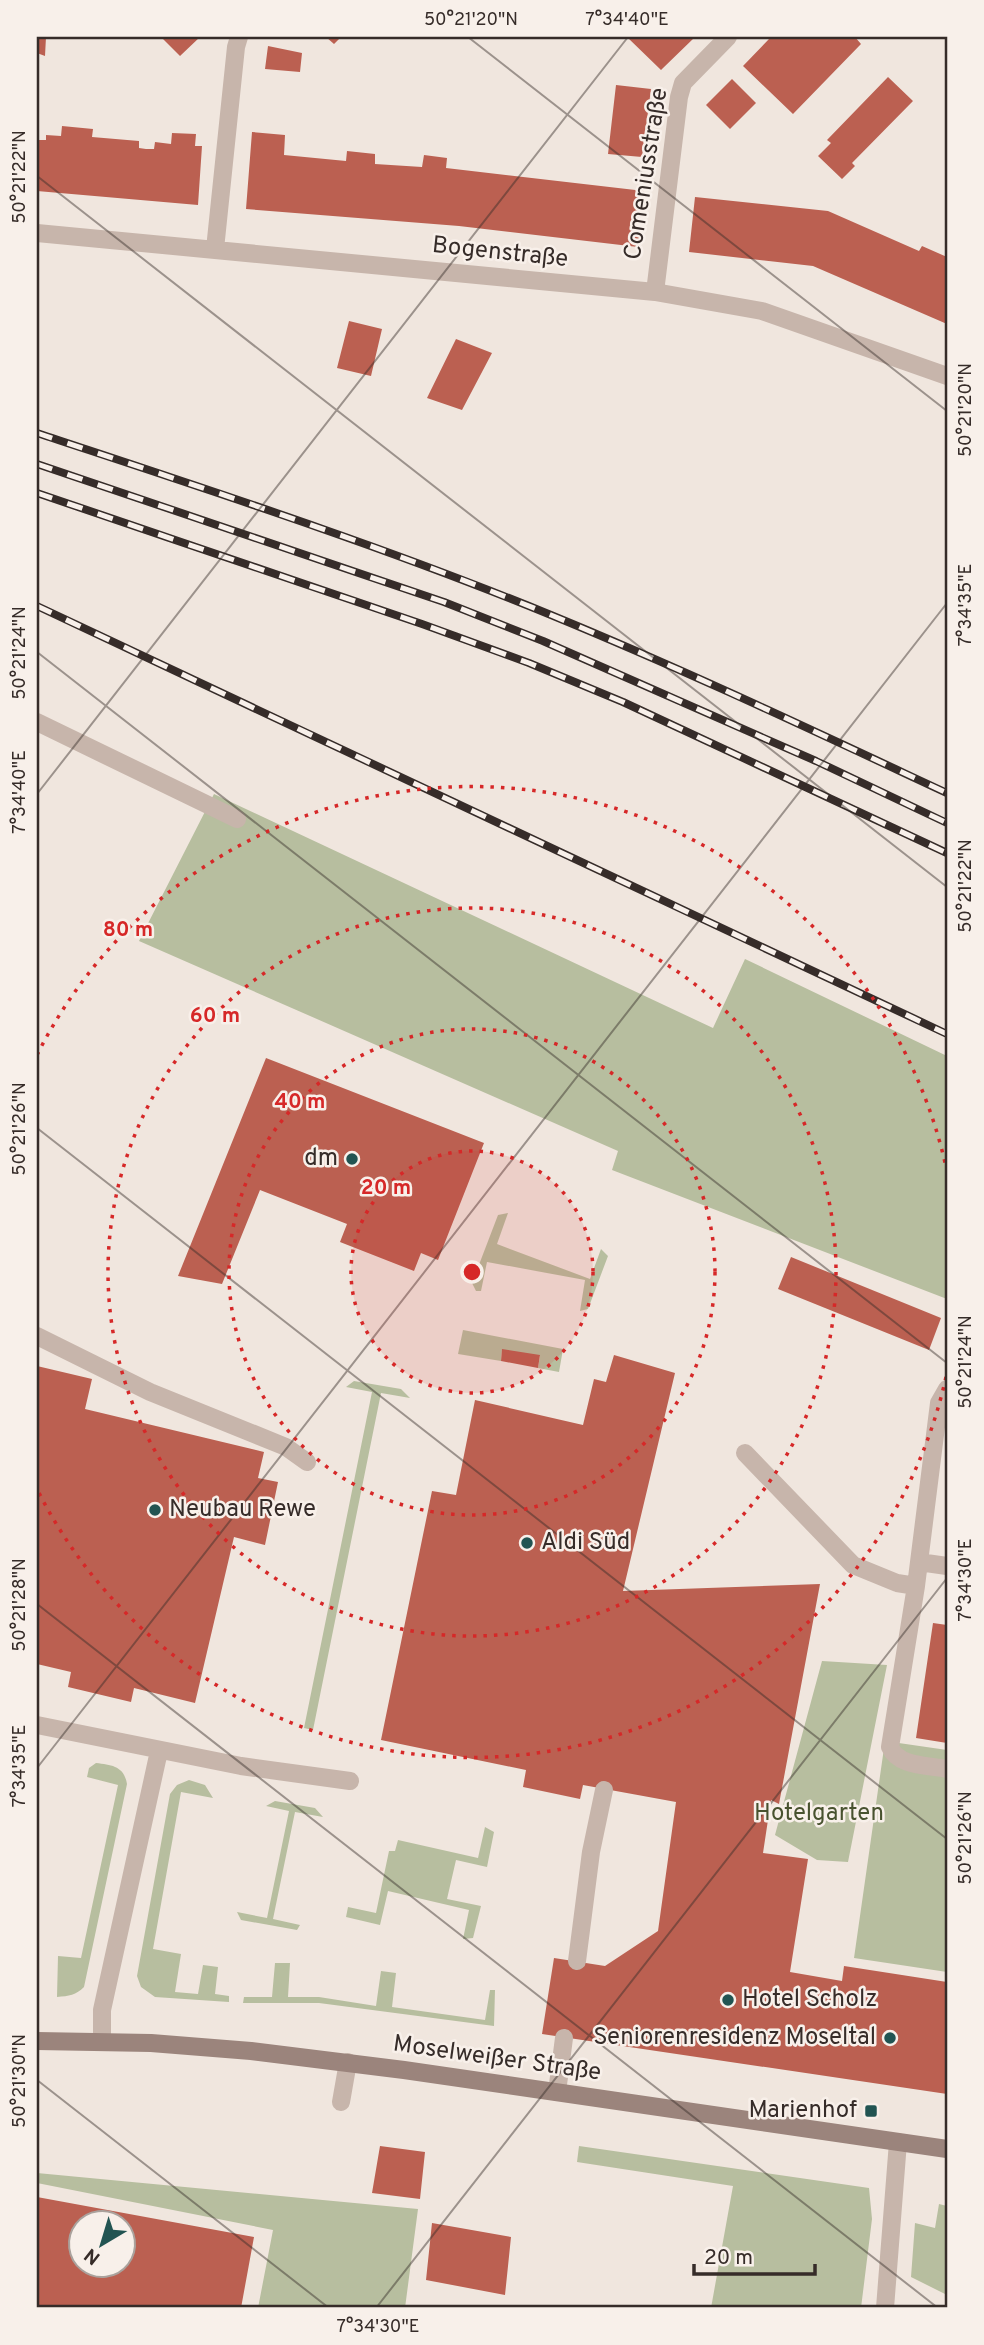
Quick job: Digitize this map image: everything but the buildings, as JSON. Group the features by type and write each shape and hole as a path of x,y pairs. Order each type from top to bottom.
{"street":[{"path":"215,249 239,37"},
{"name":"Comeniusstraße","path":"655,292 679,97 683,83 728,37"},
{"name":"Bogenstraße","path":"37,233 655,292 762,310 947,376"},
{"path":"37,722 237,819"},
{"path":"37,1336 150,1392 286,1447 307,1462"},
{"path":"947,1389 939,1403 916,1586 890,1747 894,1756 901,1760 947,1769"},
{"path":"745,1453 853,1565 897,1583 916,1586"},
{"path":"919,1562 947,1566"},
{"path":"37,1725 241,1766 350,1781"},
{"path":"102,2042 102,2010 159,1751"},
{"path":"577,1961 591,1852 604,1790"},
{"path":"556,2092 564,2038"},
{"name":"Moselweißer Straße","path":"37,2041 228,2049 348,2062 947,2149"},
{"path":"341,2102 348,2062"},
{"path":"885,2308 898,2142"}],"green space":[{"path":"214,794 713,1028 745,959 947,1056 947,1299 612,1170 618,1151 139,941"},
{"path":"508,1213 497,1244 590,1279 601,1249 608,1256 588,1309 580,1311 585,1280 487,1262 481,1291 476,1291 472,1283 498,1215"},
{"path":"463,1330 563,1349 559,1372 538,1368 540,1356 502,1350 501,1361 458,1354"},
{"path":"354,1381 401,1389 410,1398 381,1393 313,1730 304,1728 372,1392 346,1387"},
{"name":"Hotelgarten","path":"822,1661 887,1665 848,1862 817,1860 775,1835"},
{"path":"885,1741 947,1750 947,1972 854,1958"},
{"path":"96,1763 120,1770 127,1784 84,1987 72,1995 57,1997 58,1956 81,1958 118,1785 87,1777 89,1768"},
{"path":"189,1780 205,1785 213,1798 181,1792 153,1949 181,1954 175,1992 198,1994 203,1965 218,1967 215,1994 229,1996 229,2002 155,1997 141,1987 137,1976 170,1794 177,1785"},
{"path":"275,1801 315,1808 323,1817 295,1812 273,1919 300,1925 297,1930 241,1920 237,1912 267,1918 289,1811 266,1806"},
{"path":"485,1827 494,1832 487,1867 456,1860 447,1899 481,1906 473,1938 463,1939 469,1910 388,1891 380,1925 346,1917 348,1907 376,1913 389,1851 395,1851 398,1840 478,1858"},
{"path":"275,1963 290,1963 288,1997 319,1997 376,2006 381,1971 396,1973 392,2007 485,2020 490,1990 495,1990 494,2026 319,2003 243,2003 244,1997 272,1997"},
{"path":"579,2146 869,2188 872,2219 861,2308 711,2308 733,2186 577,2162"},
{"path":"37,2173 418,2209 405,2308 258,2308 273,2230 37,2183"},
{"path":"939,2204 947,2206 947,2295 911,2277 915,2223 935,2228"}],"railway":[{"path":"37,433 296,520 488,590 701,679 947,793"},
{"path":"37,464 444,602 543,641 816,761 947,823"},
{"path":"37,493 529,663 623,702 947,853"},
{"path":"37,606 947,1034"}],"place":[{"name":"dm","path":"352,1159"},
{"name":"Neubau Rewe","path":"155,1510"},
{"name":"Aldi Süd","path":"527,1543"},
{"name":"Hotel Scholz","path":"728,2000"},
{"name":"Seniorenresidenz Moseltal","path":"890,2038"},
{"name":"Marienhof","path":"871,2111"}]}
